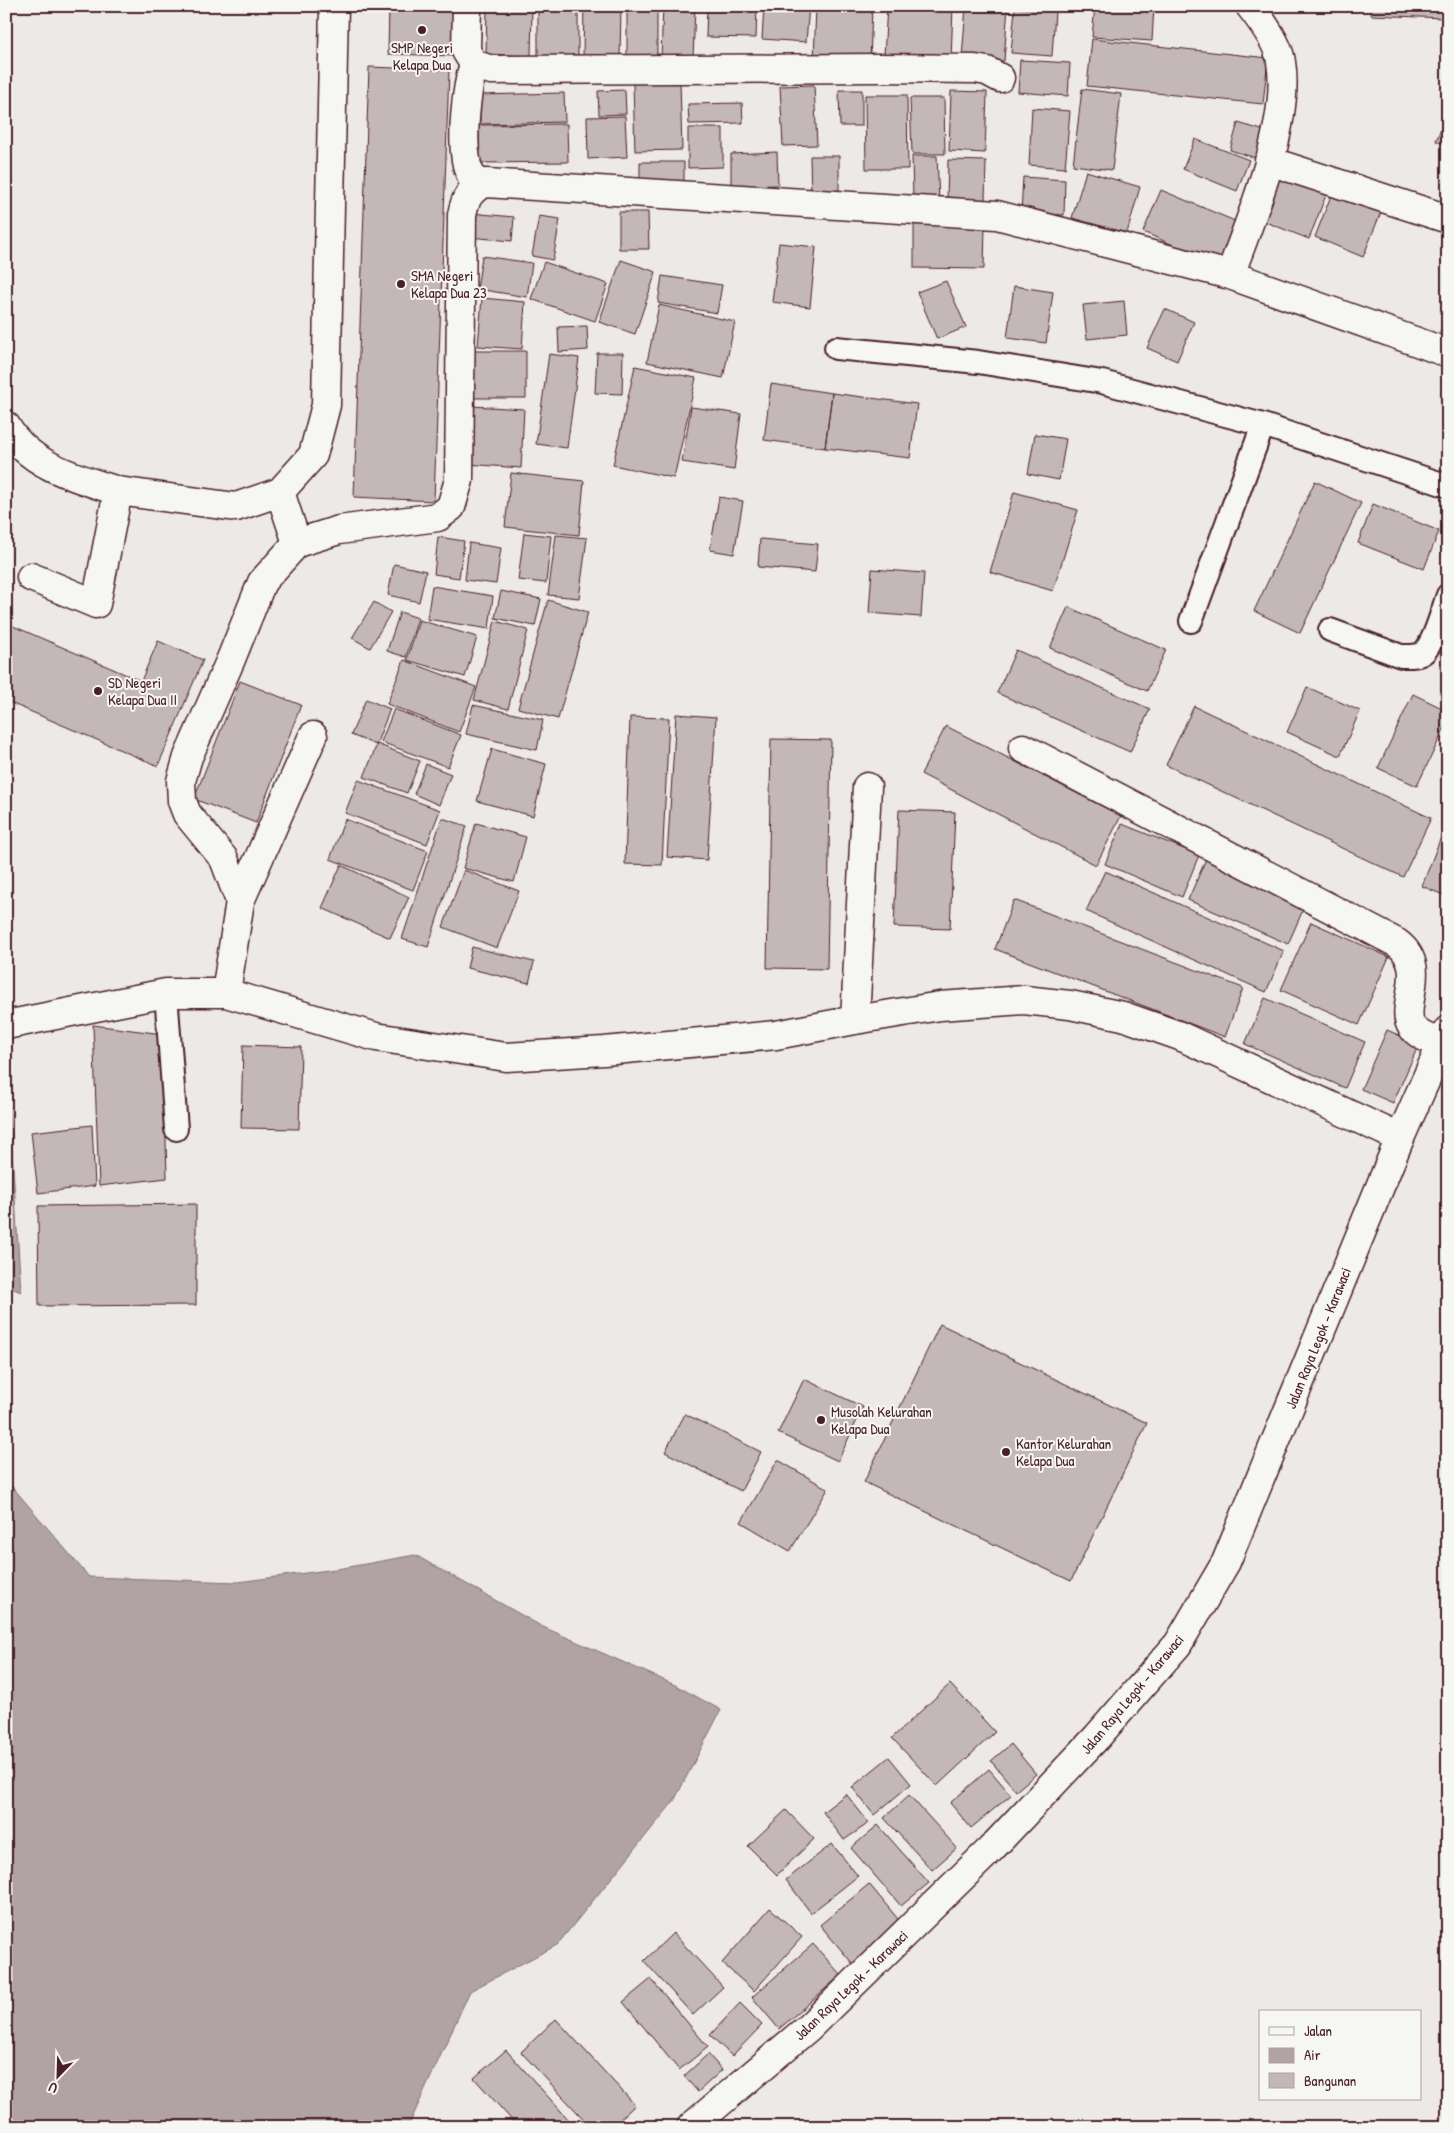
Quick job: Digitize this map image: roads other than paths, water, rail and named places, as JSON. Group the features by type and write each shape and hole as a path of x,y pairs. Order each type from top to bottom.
{"street":[{"path":"6,426 14,440 39,460 72,477 118,490 236,506 280,492 313,455 326,405 334,6"},
{"path":"467,6 466,51 474,64 491,70 966,69 987,71 1000,78"},
{"path":"1230,275 1269,161 1282,107 1282,61 1264,24 1250,6"},
{"path":"474,64 468,83 465,137 467,164 475,187"},
{"path":"1269,161 1448,219"},
{"path":"240,901 224,859 187,814 182,801 181,781 188,757 262,582 296,543 339,530 438,517 451,507 458,480 462,215 468,195 475,187 486,183 998,215 1230,275 1448,353"},
{"path":"31,577 96,604 118,490"},
{"path":"280,492 296,543"},
{"path":"226,993 240,901 312,736"},
{"path":"1023,748 1397,943 1410,957 1411,963 1412,988 1408,1017 1409,1023 1418,1034 1445,1037"},
{"path":"855,1020 867,787"},
{"path":"6,1025 166,993 226,993 376,1037 506,1057 604,1051 776,1035 940,1006 1024,1000 1123,1016 1180,1036 1400,1138"},
{"name":"Jalan Raya Legok - Karawaci","path":"691,2127 809,2028 991,1849 1097,1737 1178,1644 1226,1562 1400,1138 1445,1037"}],"lane":[{"path":"836,348 978,362 1102,382 1263,425 1448,486"},
{"path":"1191,621 1263,425"},
{"path":"1330,630 1401,656 1413,657 1423,652 1431,641 1448,595"},
{"path":"166,993 176,1129"}],"water":[{"path":"7,1071 21,1292 6,1286"},
{"path":"6,1483 10,1484 89,1577 238,1582 343,1568 415,1555 541,1626 675,1685 721,1710 674,1801 557,1945 470,1991 408,2127 6,2127"}],"place":[{"name":"SMP Negeri Kelapa Dua","path":"422,30"},
{"name":"SMA Negeri Kelapa Dua 23","path":"401,284"},
{"name":"SD Negeri Kelapa Dua II","path":"98,691"},
{"name":"Musolah Kelurahan Kelapa Dua","path":"821,1420"},
{"name":"Kantor Kelurahan Kelapa Dua","path":"1006,1452"}]}
